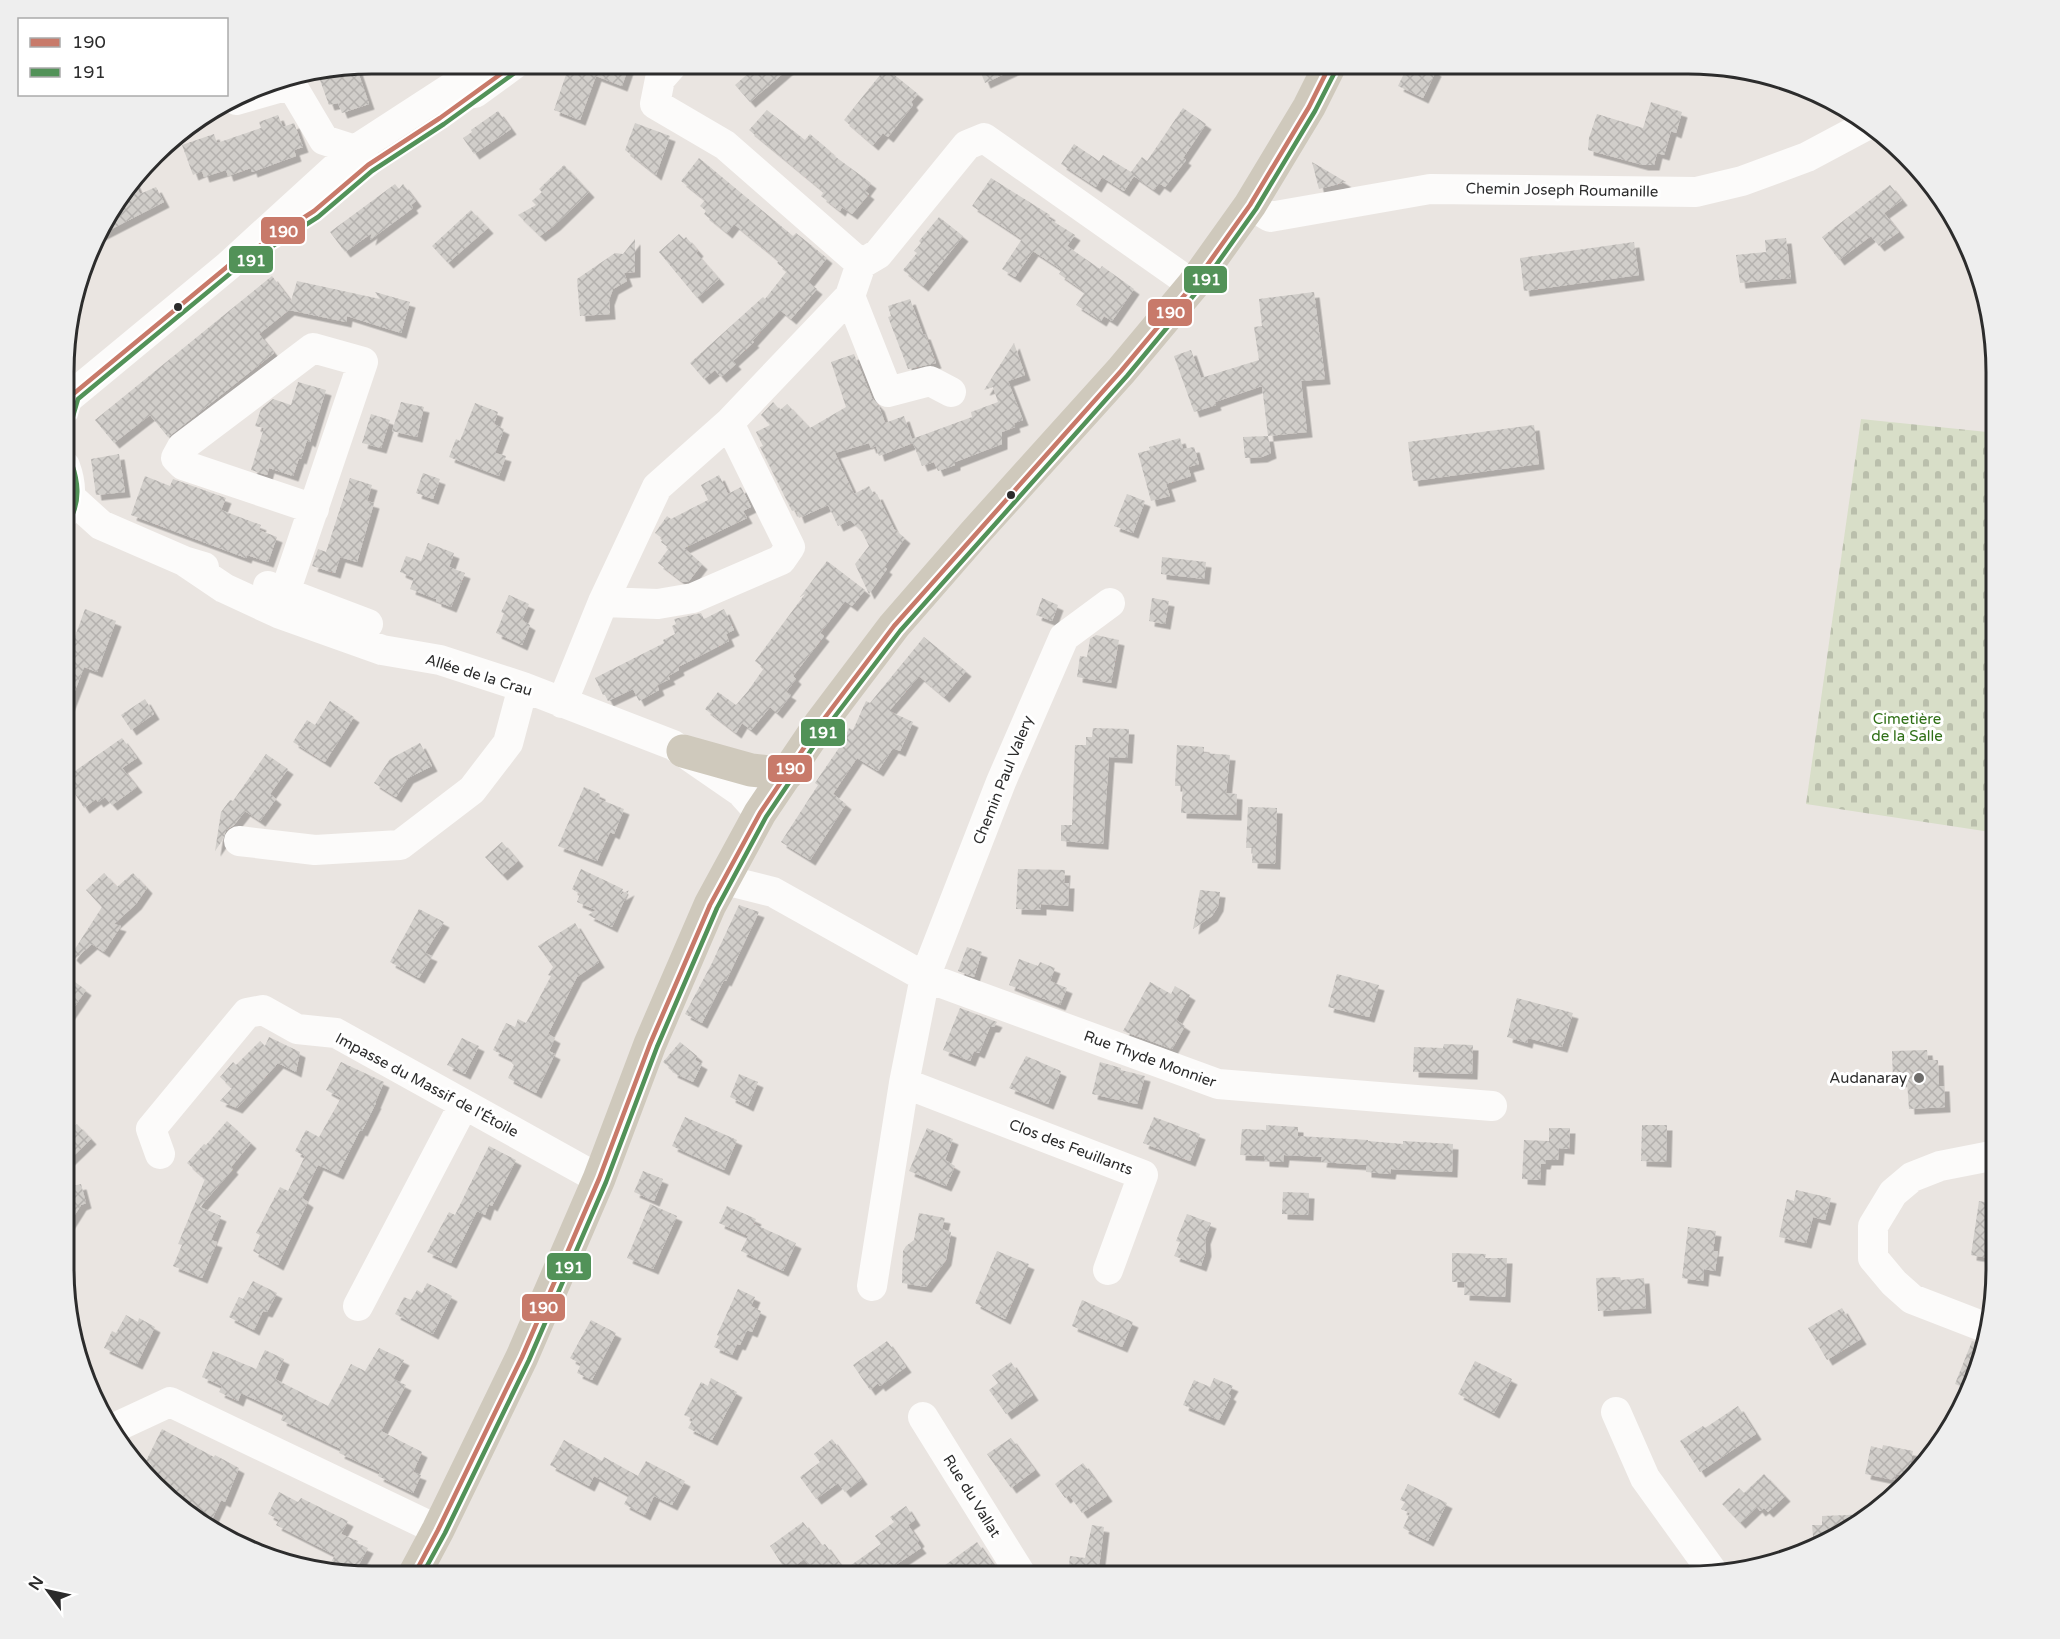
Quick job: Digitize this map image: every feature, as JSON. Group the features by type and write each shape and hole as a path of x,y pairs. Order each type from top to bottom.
{"main road":[{"path":"419,1566 522,1357 599,1179 650,1044 710,905 760,813 820,724 894,626 1121,371 1193,285 1250,205 1309,107 1326,74"},
{"path":"683,751 751,770 787,774"}],"street":[{"path":"74,398 228,266 314,211 362,157 474,74"},
{"path":"362,157 440,118 501,74"},
{"path":"664,74 660,79 655,104 725,145 861,264"},
{"path":"286,86 295,91 324,140 362,157"},
{"name":"Chemin Joseph Roumanille","path":"1250,205 1270,217 1430,189 1696,192 1742,181 1807,157 1860,128"},
{"path":"562,703 603,602 657,487 729,423 850,296 861,264 878,254 967,145 984,138 1193,285"},
{"path":"850,296 888,392 930,381 951,392"},
{"path":"282,602 314,509 363,362 313,348 182,447 176,458 183,465 314,509"},
{"path":"603,602 658,604 693,598 781,560 790,547 729,423"},
{"path":"74,509 101,525"},
{"path":"74,528 101,525"},
{"name":"Allée de la Crau","path":"101,525 282,602 390,633 440,660 523,687 683,751 741,792 760,813"},
{"name":"Chemin Paul Valery","path":"925,977 1001,783 1064,637 1110,603"},
{"path":"239,841 315,850 400,845 472,790 508,742 523,687"},
{"path":"725,880 773,892 925,977 904,1083 872,1286"},
{"name":"Rue Thyde Monnier","path":"925,977 1218,1084 1492,1106"},
{"name":"Impasse du Massif de l'Étoile","path":"160,1154 151,1129 247,1013 263,1010 297,1029 336,1033 599,1179"},
{"name":"Clos des Feuillants","path":"904,1083 1143,1175 1108,1270"},
{"path":"358,1306 464,1104"},
{"path":"1981,1326 1912,1299 1894,1283 1874,1258 1873,1226 1893,1193 1912,1177 1940,1166 1986,1157"},
{"path":"119,1426 170,1401 438,1530"},
{"path":"1616,1412 1645,1478 1708,1565"},
{"name":"Rue du Vallat","path":"923,1417 1016,1566"}],"green space":[{"name":"Cimetière de la Salle","path":"1861,419 1986,432 1986,831 1806,804"}],"building":[{"path":"359,74 369,104 342,113 338,103 329,105 319,78"},
{"path":"566,74 626,74 622,86 596,76 580,120 554,110"},
{"path":"748,74 782,74 750,102 735,85"},
{"path":"881,74 893,74 918,94 911,102 913,105 888,137 883,133 873,145 844,120"},
{"path":"981,74 1004,74 985,83"},
{"path":"1404,74 1435,74 1423,98 1398,86"},
{"path":"1651,102 1682,112 1676,133 1671,131 1664,155 1657,153 1654,165 1643,165 1588,150 1589,138 1597,114 1643,128"},
{"path":"1183,108 1206,124 1183,158 1186,160 1165,187 1159,183 1154,190 1134,176 1124,191 1102,177 1096,187 1061,164 1074,144 1099,161 1103,155 1131,172 1142,157 1147,161"},
{"path":"767,110 805,140 810,134 829,152 871,183 865,191 869,194 852,214 842,207 840,211 821,196 824,192 749,130"},
{"path":"498,111 511,129 474,154 463,138"},
{"path":"278,115 283,127 294,123 303,147 294,150 296,156 252,172 251,168 228,176 226,170 204,177 202,171 193,175 182,145 214,134 217,143 261,128 259,122"},
{"path":"635,123 670,136 656,175 625,150"},
{"path":"699,158 793,236 796,233 827,258 808,282 817,289 791,319 780,310 752,341 754,342 733,361 736,364 721,377 715,370 704,379 690,363 763,297 765,299 787,271 777,263 779,261 734,224 727,233 704,214 706,211 700,206 705,200 681,181"},
{"path":"1312,162 1346,182 1319,189"},
{"path":"564,165 589,192 555,225 540,236 518,215 536,205 532,201 542,192 539,189"},
{"path":"991,178 1050,215 1048,218 1075,235 1067,246 1100,269 1102,266 1134,289 1112,321 1104,316 1101,321 1076,305 1085,292 1059,274 1062,270 1033,251 1015,277 1002,269 1022,239 972,206"},
{"path":"395,184 399,189 403,184 416,201 411,205 413,208 370,240 372,233 345,252 330,232"},
{"path":"1890,185 1902,200 1884,213 1899,232 1879,246 1871,236 1839,260 1822,237"},
{"path":"156,187 164,202 109,230 137,188 140,194"},
{"path":"471,210 488,228 448,263 432,246"},
{"path":"939,217 963,236 923,286 903,270 917,253 914,251 921,243 919,241"},
{"path":"679,234 684,239 686,237 698,251 696,253 719,279 697,298 659,252"},
{"path":"1786,238 1791,278 1740,283 1736,255 1766,252 1765,240"},
{"path":"635,239 635,272 624,273 627,281 613,289 609,300 610,314 580,316 577,279 615,253 623,254"},
{"path":"1634,242 1639,275 1524,291 1520,258"},
{"path":"272,276 291,301 297,281 380,299 375,292 410,302 401,333 347,316 346,322 289,310 259,334 274,353 168,437 150,415 114,443 95,420"},
{"path":"1314,292 1325,379 1301,381 1307,432 1268,436 1262,386 1215,402 1216,405 1194,412 1174,356 1191,350 1201,378 1259,360 1254,327 1262,326 1259,299"},
{"path":"910,299 936,363 908,369 888,317 891,316 888,306"},
{"path":"1014,343 1025,375 1008,381 1023,420 1014,423 1015,427 1002,432 1002,444 938,471 934,462 922,466 913,443 879,456 876,446 871,448 869,443 835,453 854,494 869,486 874,495 877,494 894,529 905,538 884,567 887,569 869,594 855,564 869,546 861,530 850,520 838,526 828,505 799,518 796,510 792,511 760,447 763,446 756,432 770,425 761,415 773,402 780,410 787,404 810,428 846,407 831,362 854,354 885,423 904,416 912,439 972,417 971,412 998,402 993,387 984,390"},
{"path":"298,382 326,390 310,442 307,440 293,476 269,468 267,475 251,470 264,428 255,426 261,409 273,399 291,405"},
{"path":"401,402 424,407 417,437 392,431"},
{"path":"475,403 498,412 494,424 504,429 495,453 506,456 499,476 449,457 456,439 460,441"},
{"path":"371,414 390,420 381,448 362,443"},
{"path":"1534,425 1539,464 1413,481 1408,442"},
{"path":"1268,436 1271,453 1262,457 1245,458 1243,437"},
{"path":"1180,438 1183,449 1194,447 1199,464 1188,467 1191,476 1166,484 1170,496 1151,501 1138,453 1150,450 1149,447"},
{"path":"119,454 125,492 96,495 91,459"},
{"path":"423,473 440,479 433,499 416,493"},
{"path":"719,475 728,494 741,487 751,507 743,511 747,518 684,548 702,564 689,581 683,582 658,563 669,548 655,533 667,516 671,519 708,500 701,485"},
{"path":"145,476 170,486 173,479 226,498 221,510 261,525 259,530 277,537 268,562 247,555 246,558 131,515"},
{"path":"350,478 372,485 367,501 374,503 357,562 340,557 335,573 312,566 318,549 326,552"},
{"path":"1127,494 1145,501 1133,533 1114,526"},
{"path":"428,543 454,553 449,567 465,573 451,607 410,589 414,578 400,572 406,556 421,561"},
{"path":"1162,557 1206,562 1204,579 1161,574"},
{"path":"827,561 865,590 852,606 845,601 820,633 824,636 793,676 796,679 786,692 791,695 777,713 770,707 751,730 742,723 736,733 705,709 718,692 736,705 748,691 764,668 755,661"},
{"path":"509,595 529,604 522,620 530,625 522,645 496,633 504,613 501,612"},
{"path":"1042,598 1058,605 1052,621 1036,615"},
{"path":"1152,598 1169,601 1165,624 1149,621"},
{"path":"85,609 116,621 97,672 84,667 74,693 74,639"},
{"path":"724,609 734,630 726,634 729,641 678,667 679,670 668,676 670,679 657,685 659,690 639,701 633,689 608,701 603,695 595,678 664,643 663,640 675,634 672,626 676,624 674,619 701,613 704,619"},
{"path":"1096,635 1119,640 1111,683 1077,677 1080,656 1087,657 1090,639"},
{"path":"924,637 966,671 944,697 919,676 889,711 913,722 900,751 893,748 878,771 857,758 833,794 846,804 810,860 781,842 818,785 815,783 843,742 849,728 853,730 866,701 870,703"},
{"path":"145,699 154,714 131,730 121,715"},
{"path":"330,701 354,717 325,762 293,742 307,720 315,725"},
{"path":"1093,728 1129,729 1127,758 1109,757 1103,844 1061,841 1061,825 1072,825 1075,745 1086,745 1086,737 1092,737"},
{"path":"122,738 137,758 122,768 137,787 112,805 105,797 98,802 96,799 84,808 74,792 74,772"},
{"path":"420,743 432,766 408,778 396,797 374,783 390,759"},
{"path":"1177,745 1204,747 1204,753 1230,755 1226,793 1237,794 1236,815 1181,813 1183,786 1175,786"},
{"path":"266,754 288,769 270,794 276,799 260,821 245,811 234,825 226,830 215,851 221,812 230,800 233,801"},
{"path":"584,787 600,794 599,799 624,809 614,834 610,832 597,861 558,846"},
{"path":"1248,807 1277,808 1275,864 1252,863 1253,848 1246,848"},
{"path":"502,842 518,861 502,875 485,857"},
{"path":"581,869 623,889 620,895 629,890 612,927 588,915 596,910 577,902 580,894 572,889"},
{"path":"1018,869 1065,870 1064,883 1069,883 1068,906 1041,904 1041,910 1016,909"},
{"path":"104,873 117,887 133,873 147,888 136,904 114,924 121,926 104,952 92,944 75,959 74,950 102,907 86,890"},
{"path":"1200,890 1220,892 1218,906 1212,916 1193,929"},
{"path":"739,905 759,912 726,981 724,980 702,1023 685,1014"},
{"path":"419,909 444,922 425,953 432,956 419,978 390,962"},
{"path":"575,923 599,962 577,977 548,1034 555,1038 549,1051 555,1054 536,1093 508,1078 514,1065 513,1060 493,1050 506,1023 515,1027 518,1019 526,1023 551,976 548,975 553,967 538,946"},
{"path":"967,947 982,952 974,977 958,971"},
{"path":"1019,959 1038,966 1040,962 1055,968 1050,981 1067,988 1060,1005 1009,985"},
{"path":"1337,974 1379,985 1369,1017 1328,1007"},
{"path":"74,981 86,990 74,1007"},
{"path":"1150,982 1171,994 1175,986 1190,995 1176,1020 1185,1026 1172,1049 1123,1031"},
{"path":"1517,998 1573,1013 1562,1047 1528,1038 1527,1043 1507,1037"},
{"path":"960,1008 997,1022 994,1027 990,1027 979,1053 974,1051 970,1061 943,1050"},
{"path":"269,1037 300,1052 296,1072 278,1063 237,1108 220,1101 232,1088 220,1077 233,1062 236,1065 260,1041 265,1046"},
{"path":"462,1038 479,1046 465,1074 447,1065"},
{"path":"680,1042 697,1056 695,1060 702,1064 693,1082 672,1072 673,1070 663,1062"},
{"path":"1444,1044 1473,1045 1472,1074 1413,1072 1414,1047 1443,1048"},
{"name":"Audanaray","path":"1927,1050 1928,1060 1938,1060 1939,1086 1944,1086 1945,1107 1909,1109 1907,1081 1893,1082 1892,1051"},
{"path":"1026,1056 1061,1071 1048,1104 1009,1088"},
{"path":"341,1062 384,1082 362,1131 360,1130 338,1174 318,1165 302,1198 308,1202 278,1265 253,1251 260,1235 256,1233 280,1187 288,1191 305,1156 295,1151 306,1130 319,1137 341,1098 326,1090"},
{"path":"1100,1062 1145,1076 1137,1104 1092,1094"},
{"path":"739,1074 758,1082 748,1106 730,1097"},
{"path":"685,1117 737,1140 724,1170 672,1146"},
{"path":"1154,1117 1200,1134 1190,1161 1143,1143"},
{"path":"227,1121 251,1143 231,1167 233,1169 200,1207 221,1216 211,1240 217,1242 202,1278 173,1266 182,1245 178,1244 205,1179 187,1163"},
{"path":"77,1124 91,1139 74,1155 74,1127"},
{"path":"1266,1125 1298,1127 1298,1136 1403,1144 1403,1141 1453,1144 1452,1172 1391,1169 1390,1174 1366,1172 1366,1165 1321,1162 1322,1157 1284,1155 1283,1162 1264,1161 1264,1156 1240,1155 1242,1129 1266,1130"},
{"path":"1642,1125 1667,1125 1666,1162 1641,1161"},
{"path":"927,1128 953,1139 945,1160 955,1166 946,1186 909,1171"},
{"path":"1549,1128 1570,1128 1569,1149 1559,1148 1558,1160 1546,1160 1545,1164 1541,1164 1540,1180 1522,1179 1524,1140 1549,1141"},
{"path":"489,1146 516,1160 492,1206 489,1204 485,1215 477,1211 451,1263 427,1252 449,1212 455,1215"},
{"path":"643,1171 663,1179 654,1201 634,1192"},
{"path":"81,1184 86,1203 81,1205 74,1216 74,1186"},
{"path":"1796,1190 1831,1198 1825,1220 1813,1217 1806,1243 1779,1237 1787,1199 1794,1201"},
{"path":"1283,1192 1309,1193 1308,1215 1282,1214"},
{"path":"1979,1201 1986,1202 1986,1257 1971,1255"},
{"path":"650,1204 677,1216 653,1269 627,1258"},
{"path":"727,1206 756,1219 748,1236 719,1223"},
{"path":"919,1213 945,1218 942,1229 951,1232 946,1260 926,1287 902,1283 903,1251 914,1240"},
{"path":"1187,1214 1211,1223 1205,1239 1206,1251 1201,1266 1174,1256 1180,1242 1176,1241"},
{"path":"754,1224 796,1243 783,1271 741,1251"},
{"path":"1688,1227 1716,1231 1713,1251 1718,1251 1715,1271 1704,1269 1703,1281 1682,1278"},
{"path":"997,1251 1029,1264 1005,1319 975,1303"},
{"path":"1452,1253 1486,1254 1485,1258 1507,1258 1505,1297 1464,1295 1465,1282 1452,1282"},
{"path":"1620,1277 1621,1280 1644,1278 1646,1308 1598,1311 1596,1278"},
{"path":"253,1281 277,1293 267,1312 263,1311 254,1330 229,1317 239,1297 243,1299"},
{"path":"427,1283 452,1296 433,1334 395,1314 404,1297 411,1300 417,1290 422,1293"},
{"path":"738,1289 755,1297 751,1306 761,1311 752,1332 747,1330 732,1355 714,1347 719,1336 717,1335"},
{"path":"1082,1300 1133,1322 1122,1347 1072,1326"},
{"path":"1842,1308 1861,1339 1827,1360 1808,1328"},
{"path":"126,1315 138,1322 139,1318 155,1327 137,1364 104,1348 112,1331 116,1333"},
{"path":"591,1320 616,1333 592,1380 577,1373 581,1364 570,1358"},
{"path":"887,1341 906,1367 880,1386 878,1383 870,1390 853,1365"},
{"path":"1972,1341 1976,1342 1962,1387 1955,1384"},
{"path":"379,1348 404,1360 393,1379 406,1385 381,1431 422,1452 413,1472 421,1475 413,1493 378,1476 380,1472 339,1453 341,1449 281,1420 284,1413 241,1393 238,1401 219,1392 222,1386 202,1377 213,1351 256,1369 265,1350 284,1359 275,1379 328,1406 351,1364 365,1371"},
{"path":"1475,1361 1512,1379 1494,1413 1458,1394"},
{"path":"1011,1362 1033,1395 1006,1414 989,1390 998,1383 992,1375"},
{"path":"711,1378 737,1392 712,1440 688,1428 693,1419 684,1415 701,1382 708,1386"},
{"path":"1214,1378 1233,1386 1228,1394 1231,1396 1219,1420 1183,1405 1194,1380 1210,1387"},
{"path":"1738,1406 1756,1434 1700,1472 1680,1441"},
{"path":"162,1429 239,1468 225,1502 221,1500 212,1519 175,1491 146,1461"},
{"path":"1011,1438 1035,1470 1011,1488 987,1454"},
{"path":"832,1439 862,1479 845,1492 838,1483 816,1499 800,1477 820,1462 814,1454"},
{"path":"564,1440 602,1461 604,1457 638,1476 646,1461 685,1481 672,1505 654,1496 645,1515 624,1504 629,1495 594,1476 589,1486 550,1465"},
{"path":"1883,1445 1913,1451 1910,1466 1902,1475 1896,1474 1894,1480 1865,1474 1871,1446 1882,1449"},
{"path":"1083,1463 1107,1496 1082,1513 1069,1495 1065,1498 1055,1484"},
{"path":"1764,1474 1785,1496 1768,1512 1764,1508 1760,1511 1757,1507 1740,1523 1722,1504 1739,1488 1744,1493"},
{"path":"1408,1484 1447,1503 1428,1541 1403,1528 1410,1513 1401,1509 1405,1502 1400,1500"},
{"path":"279,1492 298,1502 301,1498 348,1521 341,1534 368,1548 358,1565 331,1563 335,1555 276,1525 279,1520 268,1514"},
{"path":"906,1506 915,1520 908,1525 921,1548 894,1566 850,1566 881,1544 875,1536 894,1522 890,1517"},
{"path":"1854,1515 1813,1538 1812,1525 1822,1525 1822,1516"},
{"path":"803,1522 821,1546 825,1544 841,1566 809,1566 804,1559 795,1566 783,1566 770,1546"},
{"path":"1092,1525 1104,1527 1099,1566 1069,1566 1070,1556 1085,1558"},
{"path":"977,1542 994,1566 944,1566"}],"transit line":[{"name":"190","path":"74,393 228,266 314,211 368,165 440,118 501,74"},
{"name":"191","path":"74,413 78,399 232,272 318,217 372,171 444,124 513,74"},
{"name":"190","path":"419,1566 522,1357 599,1179 650,1044 710,905 760,813 820,724 894,626 1121,371 1193,285 1250,205 1309,107 1326,74"},
{"name":"191","path":"427,1566 529,1360 606,1182 657,1047 717,908 766,817 826,728 900,631 1127,376 1199,289 1256,209 1315,111 1334,74"},
{"name":"191","path":"74,470 77,490 74,510"}],"place":[{"name":"Audanaray","path":"1919,1078"}]}
